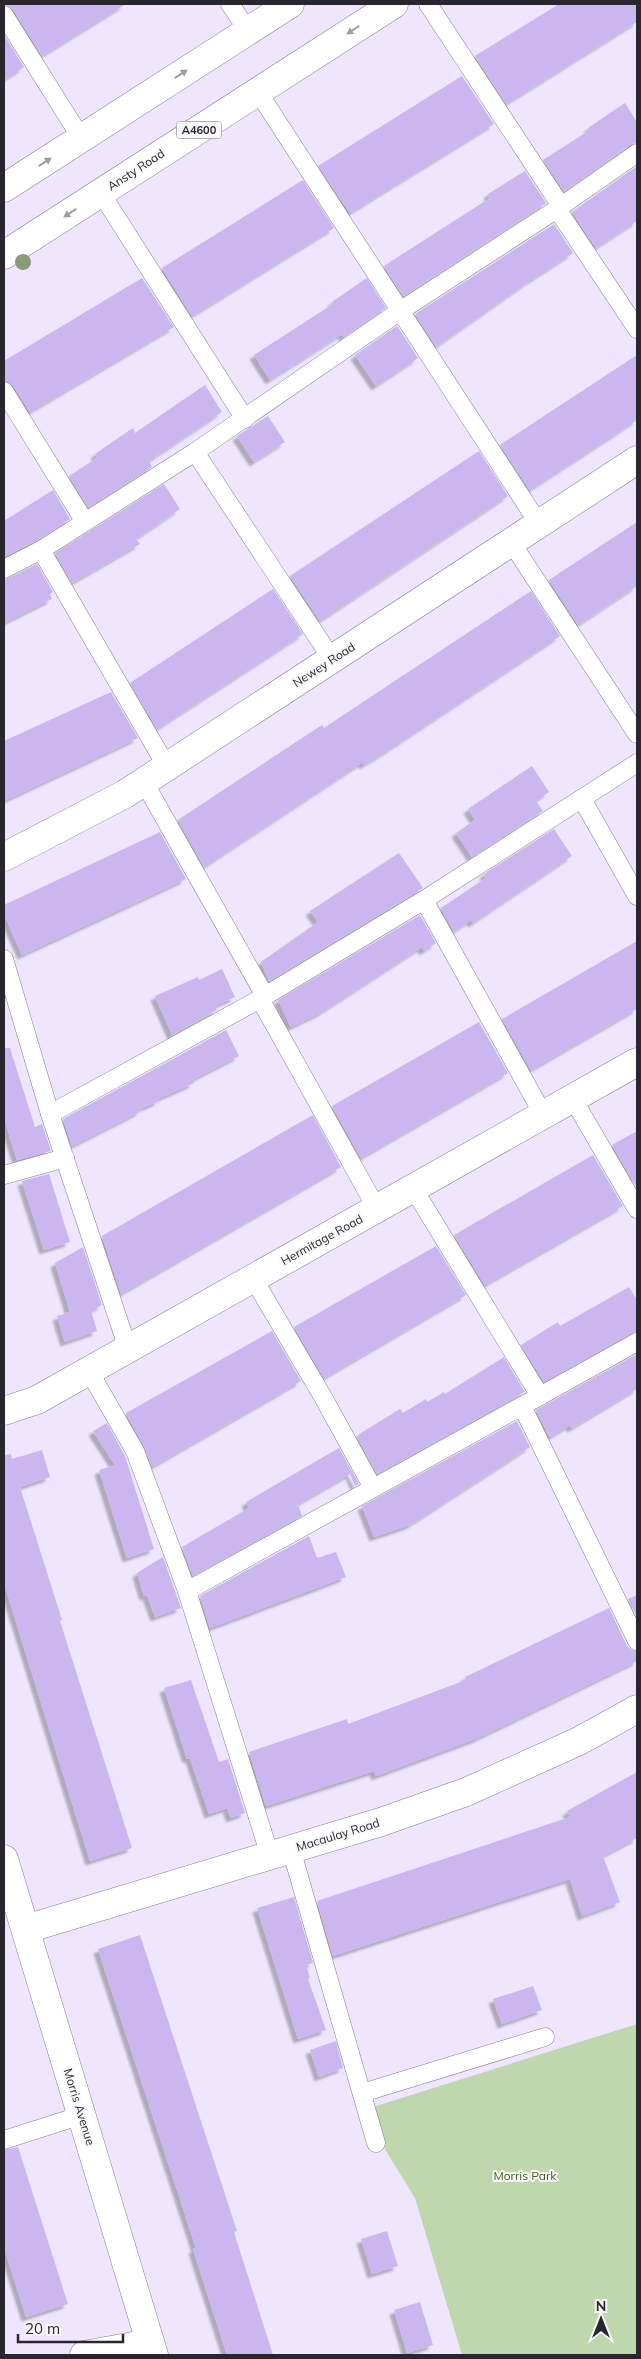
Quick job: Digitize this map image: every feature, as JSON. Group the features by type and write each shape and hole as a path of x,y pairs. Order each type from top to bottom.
{"main road":[{"path":"4,188 290,4"},
{"name":"Ansty Road","path":"4,255 394,4"},
{"name":"Newey Road","path":"4,857 126,794 637,460"},
{"name":"Hermitage Road","path":"4,1411 37,1400 637,1062"},
{"name":"Macaulay Road","path":"26,1929 382,1822 466,1792 579,1741 637,1709"},
{"name":"Morris Avenue","path":"4,1859 9,1894 26,1929 152,2349"},
{"path":"84,2355 152,2349"}],"lane":[{"path":"230,4 248,31"},
{"path":"428,4 637,330"},
{"path":"4,14 81,138"},
{"path":"258,92 539,524"},
{"path":"4,569 40,550 195,452 400,310 559,207 637,153"},
{"path":"101,193 245,419"},
{"path":"4,391 85,522"},
{"path":"195,452 332,659"},
{"path":"511,542 637,734"},
{"path":"40,550 168,767"},
{"path":"50,1114 263,997 424,900 637,764"},
{"path":"144,782 377,1209"},
{"path":"582,799 637,896"},
{"path":"424,900 544,1116"},
{"path":"4,959 50,1114 128,1349"},
{"path":"573,1099 637,1209"},
{"path":"4,1175 65,1158"},
{"path":"414,1188 540,1396"},
{"path":"253,1278 373,1488"},
{"path":"187,1591 637,1342"},
{"path":"88,1371 135,1451 280,1853 362,2093 376,2143"},
{"path":"522,1406 637,1641"},
{"path":"362,2093 545,2037"},
{"path":"4,2140 82,2115"}],"green space":[{"name":"Morris Park","path":"637,2024 637,2355 462,2355 415,2198 386,2151 373,2107"}],"building":[{"path":"4,4 126,4 42,56 13,9"},
{"path":"559,4 637,4 637,22 506,104 475,56"},
{"path":"4,35 24,67 4,80"},
{"path":"462,76 494,124 350,213 318,166"},
{"path":"625,103 637,122 637,143 631,144 564,191 543,160 590,130 588,128"},
{"path":"637,166 637,221 596,248 572,212"},
{"path":"525,171 546,203 403,296 384,266 490,198 488,194"},
{"path":"303,180 334,228 192,316 162,268"},
{"path":"554,224 573,253 528,282 436,347 415,314"},
{"path":"142,278 174,327 30,412 13,385 4,380 4,361"},
{"path":"367,278 386,308 344,337 342,334 270,380 254,355 333,304 332,302"},
{"path":"397,326 418,358 376,386 355,355"},
{"path":"637,355 637,420 530,490 500,445"},
{"path":"205,385 222,412 149,461 152,467 88,507 69,476 97,458 95,454 133,428 135,433"},
{"path":"268,416 285,442 254,462 237,436"},
{"path":"479,451 508,496 320,621 290,576"},
{"path":"164,484 180,509 136,539 140,544 72,583 55,553"},
{"path":"53,490 70,519 36,541 4,557 4,521"},
{"path":"637,522 637,586 578,625 549,580"},
{"path":"37,564 53,592 50,594 52,599 4,623 4,580"},
{"path":"273,589 303,634 157,729 130,683"},
{"path":"531,591 560,636 387,751 364,765 363,762 204,867 178,820 322,725 324,728"},
{"path":"111,692 138,738 4,801 4,741"},
{"path":"532,766 549,792 536,801 543,811 472,857 456,833 475,820 468,809"},
{"path":"554,829 572,856 473,923 471,920 454,932 441,908 486,878 484,874"},
{"path":"160,832 186,879 22,955 4,914 4,905"},
{"path":"399,853 423,888 269,981 261,962 318,922 310,911"},
{"path":"420,915 436,943 424,951 422,947 322,1012 291,1027 278,1000"},
{"path":"637,941 637,1009 531,1070 502,1019"},
{"path":"222,969 235,997 215,1006 217,1010 172,1035 155,996 198,977 199,980"},
{"path":"479,1022 508,1073 361,1158 332,1106"},
{"path":"226,1030 239,1056 192,1080 194,1083 158,1099 159,1101 140,1109 141,1111 72,1146 63,1119"},
{"path":"4,1048 10,1048 35,1127 42,1124 51,1151 17,1160 4,1118"},
{"path":"313,1115 341,1167 121,1294 102,1236"},
{"path":"637,1131 637,1188 612,1145"},
{"path":"593,1155 623,1206 485,1285 454,1235"},
{"path":"49,1174 70,1242 44,1250 22,1181"},
{"path":"436,1246 466,1295 324,1378 294,1327"},
{"path":"83,1247 102,1305 91,1311 97,1331 65,1342 57,1316 70,1312 55,1263"},
{"path":"629,1287 637,1300 637,1331 544,1382 521,1345 558,1322 560,1326"},
{"path":"272,1331 301,1381 152,1467 144,1446 126,1413"},
{"path":"637,1354 637,1389 572,1428 570,1425 551,1437 549,1436 536,1410"},
{"path":"504,1357 525,1392 377,1474 357,1437 361,1433 400,1409 403,1413 426,1399 427,1402 444,1392 445,1394"},
{"path":"517,1421 530,1447 410,1525 374,1537 362,1506"},
{"path":"107,1423 125,1456 154,1549 127,1558 99,1470 115,1465 93,1431"},
{"path":"339,1448 359,1484 355,1486 350,1474 298,1504 302,1516 193,1576 182,1547 249,1508 246,1502"},
{"path":"42,1450 50,1477 20,1487 62,1620 60,1621 132,1848 90,1861 4,1583 4,1455 11,1454 12,1459"},
{"path":"309,1536 317,1558 336,1552 346,1577 210,1628 200,1596"},
{"path":"163,1557 181,1608 155,1617 147,1595 144,1596 137,1573"},
{"path":"637,1595 637,1617 628,1599"},
{"path":"609,1608 627,1646 637,1651 637,1661 478,1738 376,1776 374,1771 266,1806 249,1752 347,1719 348,1724 466,1680 465,1677"},
{"path":"191,1680 219,1762 228,1759 245,1813 231,1818 227,1808 209,1814 190,1758 187,1759 164,1688"},
{"path":"637,1772 637,1838 603,1856 620,1902 582,1916 570,1879 333,1956 317,1901 570,1817 567,1811"},
{"path":"294,1897 313,1963 306,1965 310,1978 308,1979 326,2030 298,2039 257,1908"},
{"path":"140,1935 237,2231 234,2232 273,2355 227,2355 193,2249 196,2248 98,1949"},
{"path":"533,1986 542,2010 502,2024 493,1999"},
{"path":"336,2041 343,2068 319,2077 310,2050"},
{"path":"18,2147 68,2304 26,2317 4,2247 4,2150"},
{"path":"387,2231 398,2266 372,2274 361,2239"},
{"path":"420,2302 433,2345 407,2353 394,2310"}]}
